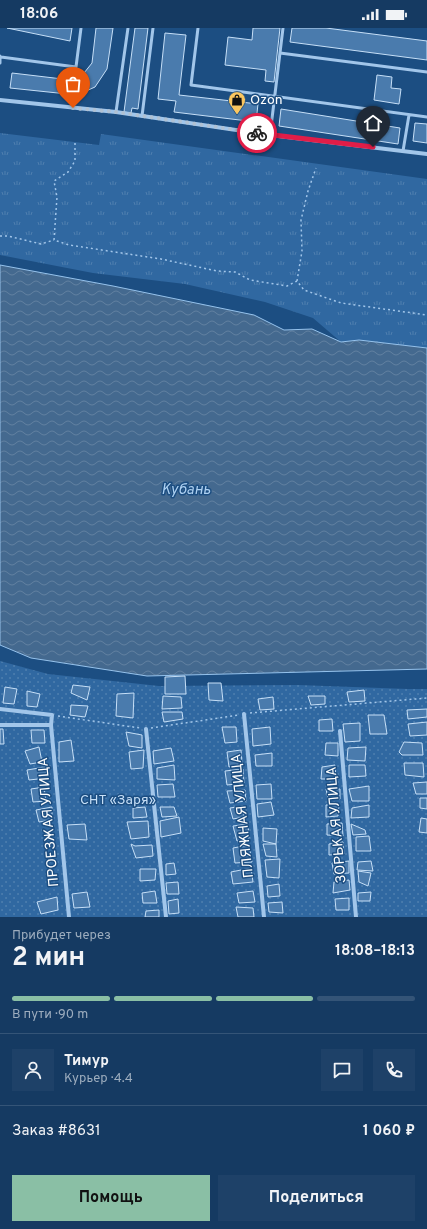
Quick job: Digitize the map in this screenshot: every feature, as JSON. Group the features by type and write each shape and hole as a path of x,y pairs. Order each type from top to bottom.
{"street":[{"path":"0,100 116,112 427,154"},
{"name":"ПРОЕЗЖАЯ УЛИЦА","path":"0,709 52,715 51,725 69,917"},
{"name":"ПЛЯЖНАЯ УЛИЦА","path":"244,714 264,917"},
{"path":"0,725 51,725"},
{"path":"146,728 166,917"},
{"name":"ЗОРЬКАЯ УЛИЦА","path":"340,731 356,917"}],"lane":[{"path":"0,63 0,57 76,67 81,28"},
{"path":"116,112 128,28"},
{"path":"142,116 153,28"},
{"path":"198,28 191,85 427,118"},
{"path":"270,134 284,28"},
{"path":"280,53 427,72"},
{"path":"403,151 409,115"}],"path":[{"path":"54,240 57,197 54,181 68,172 75,160 75,143"},
{"path":"316,168 308,191 301,220 302,251 297,281 304,290 341,303 427,315"},
{"path":"0,236 8,236 42,244 54,240 69,245 161,259 217,271 235,272 250,280 287,286 297,281"}],"green space":[{"path":"0,133 99,145 101,134 427,179 427,348 359,340 341,342 313,318 265,302 185,284 93,273 0,255"},
{"name":"СНТ «Заря»","path":"0,661 48,674 159,686 298,685 427,689 427,917 0,917"}],"water":[{"name":"Кубань","path":"0,265 113,286 254,315 284,330 312,329 341,342 359,340 427,348 427,669 147,676 31,658 0,645"}],"building":[{"path":"7,28 72,28 70,41"},
{"path":"96,28 113,28 107,69 95,87 77,95 10,88 12,73 71,80 84,73 92,63"},
{"path":"135,28 148,28 138,109 132,108 131,113 124,112"},
{"path":"253,28 280,28 274,82 265,81 266,70 225,65 228,37 252,40"},
{"path":"292,28 326,28 427,41 427,60 290,42"},
{"path":"165,33 186,35 179,95 258,104 256,122 174,112 176,101 158,99"},
{"path":"377,75 392,77 391,88 401,89 399,104 374,100"},
{"path":"281,109 400,128 398,144 279,126"},
{"path":"415,123 427,124 427,143 413,141"},
{"path":"185,676 186,694 165,694 165,677"},
{"path":"208,683 221,683 223,701 209,700"},
{"path":"73,685 90,687 87,700 71,693"},
{"path":"5,687 17,689 14,704 3,703"},
{"path":"364,690 365,701 349,702 347,692"},
{"path":"27,691 40,694 37,707 27,706"},
{"path":"134,693 133,718 116,716 117,694"},
{"path":"163,696 181,697 182,708 162,709"},
{"path":"308,696 325,696 325,704 311,705"},
{"path":"273,697 274,709 260,710 258,699"},
{"path":"71,705 88,706 85,717 70,715"},
{"path":"427,709 427,717 408,719 407,710"},
{"path":"162,712 182,712 183,719 164,722"},
{"path":"368,715 384,715 387,734 370,734"},
{"path":"332,719 333,731 319,731 319,720"},
{"path":"427,722 427,735 410,736 408,724"},
{"path":"360,723 360,741 345,742 343,724"},
{"path":"222,727 236,727 237,742 225,743"},
{"path":"270,727 271,744 253,746 252,729"},
{"path":"0,729 3,729 4,744 0,744"},
{"path":"31,730 44,730 45,743 32,743"},
{"path":"126,732 142,735 142,748 129,746"},
{"path":"71,740 74,761 59,762 59,742"},
{"path":"404,742 422,743 423,755 402,755 399,752"},
{"path":"326,743 338,743 338,756 325,755"},
{"path":"39,747 42,762 30,764 25,751"},
{"path":"366,747 365,761 347,760 348,748"},
{"path":"171,748 174,761 154,764 153,751"},
{"path":"144,750 143,768 131,769 129,752"},
{"path":"241,750 242,764 229,767 227,752"},
{"path":"272,753 272,766 256,766 255,755"},
{"path":"404,763 423,763 424,777 405,775"},
{"path":"174,765 175,780 157,779 157,768"},
{"path":"335,765 336,779 321,779 322,767"},
{"path":"349,765 365,765 366,776 349,777"},
{"path":"45,767 47,778 29,780 27,770"},
{"path":"243,769 244,783 227,785 225,771"},
{"path":"427,782 427,794 416,794 413,783"},
{"path":"173,784 175,797 158,797 157,785"},
{"path":"271,784 272,799 257,799 256,785"},
{"path":"369,786 369,801 352,801 349,789"},
{"path":"44,787 46,801 33,802 31,789"},
{"path":"326,789 340,789 340,799 328,799"},
{"path":"245,790 246,801 230,803 227,791"},
{"path":"420,798 427,798 427,809 420,808"},
{"path":"271,802 274,815 258,817 257,804"},
{"path":"339,804 338,816 326,817 326,805"},
{"path":"369,805 369,817 351,818 352,808"},
{"path":"243,806 244,817 233,819 230,808"},
{"path":"52,807 52,820 39,822 36,810"},
{"path":"145,807 147,817 133,818 133,808"},
{"path":"160,807 174,807 177,816 162,817"},
{"path":"179,817 181,833 161,837 160,821"},
{"path":"421,818 427,819 427,833 419,832"},
{"path":"148,821 149,837 131,839 127,822"},
{"path":"342,823 343,836 327,835 327,824"},
{"path":"85,824 87,840 69,839 67,825"},
{"path":"248,824 249,839 237,841 233,826"},
{"path":"351,824 365,830 366,834 353,835"},
{"path":"263,828 277,829 276,844 263,841"},
{"path":"369,836 371,851 356,851 356,837"},
{"path":"343,842 344,854 329,855 329,844"},
{"path":"131,844 135,846 152,845 153,856 136,858"},
{"path":"263,844 276,844 277,857 266,856"},
{"path":"249,845 252,862 235,863 233,848"},
{"path":"280,859 279,878 267,877 265,860"},
{"path":"349,861 349,873 334,874 332,863"},
{"path":"371,861 373,871 357,870 358,862"},
{"path":"174,863 176,874 166,875 166,864"},
{"path":"251,868 253,882 233,884 231,872"},
{"path":"140,869 156,869 155,880 140,881"},
{"path":"358,871 371,873 368,886 359,882"},
{"path":"349,880 350,890 333,893 334,882"},
{"path":"178,882 179,894 167,894 166,883"},
{"path":"279,884 280,896 268,897 267,886"},
{"path":"155,891 157,903 143,903 142,893"},
{"path":"253,891 255,902 239,903 237,893"},
{"path":"87,892 90,907 74,908 72,894"},
{"path":"371,892 370,901 358,901 358,893"},
{"path":"57,897 58,910 41,914 37,902"},
{"path":"349,898 349,910 336,910 335,899"},
{"path":"178,899 179,913 169,914 168,901"},
{"path":"282,902 283,913 269,912 268,903"},
{"path":"236,907 253,908 254,917 238,917"},
{"path":"159,910 159,917 145,917 146,911"}],"way so far":[{"path":"73,108 116,112 257,133"}],"place":[{"name":"Ozon","path":"237,115"}],"route":[{"path":"257,133 373,147"}]}
